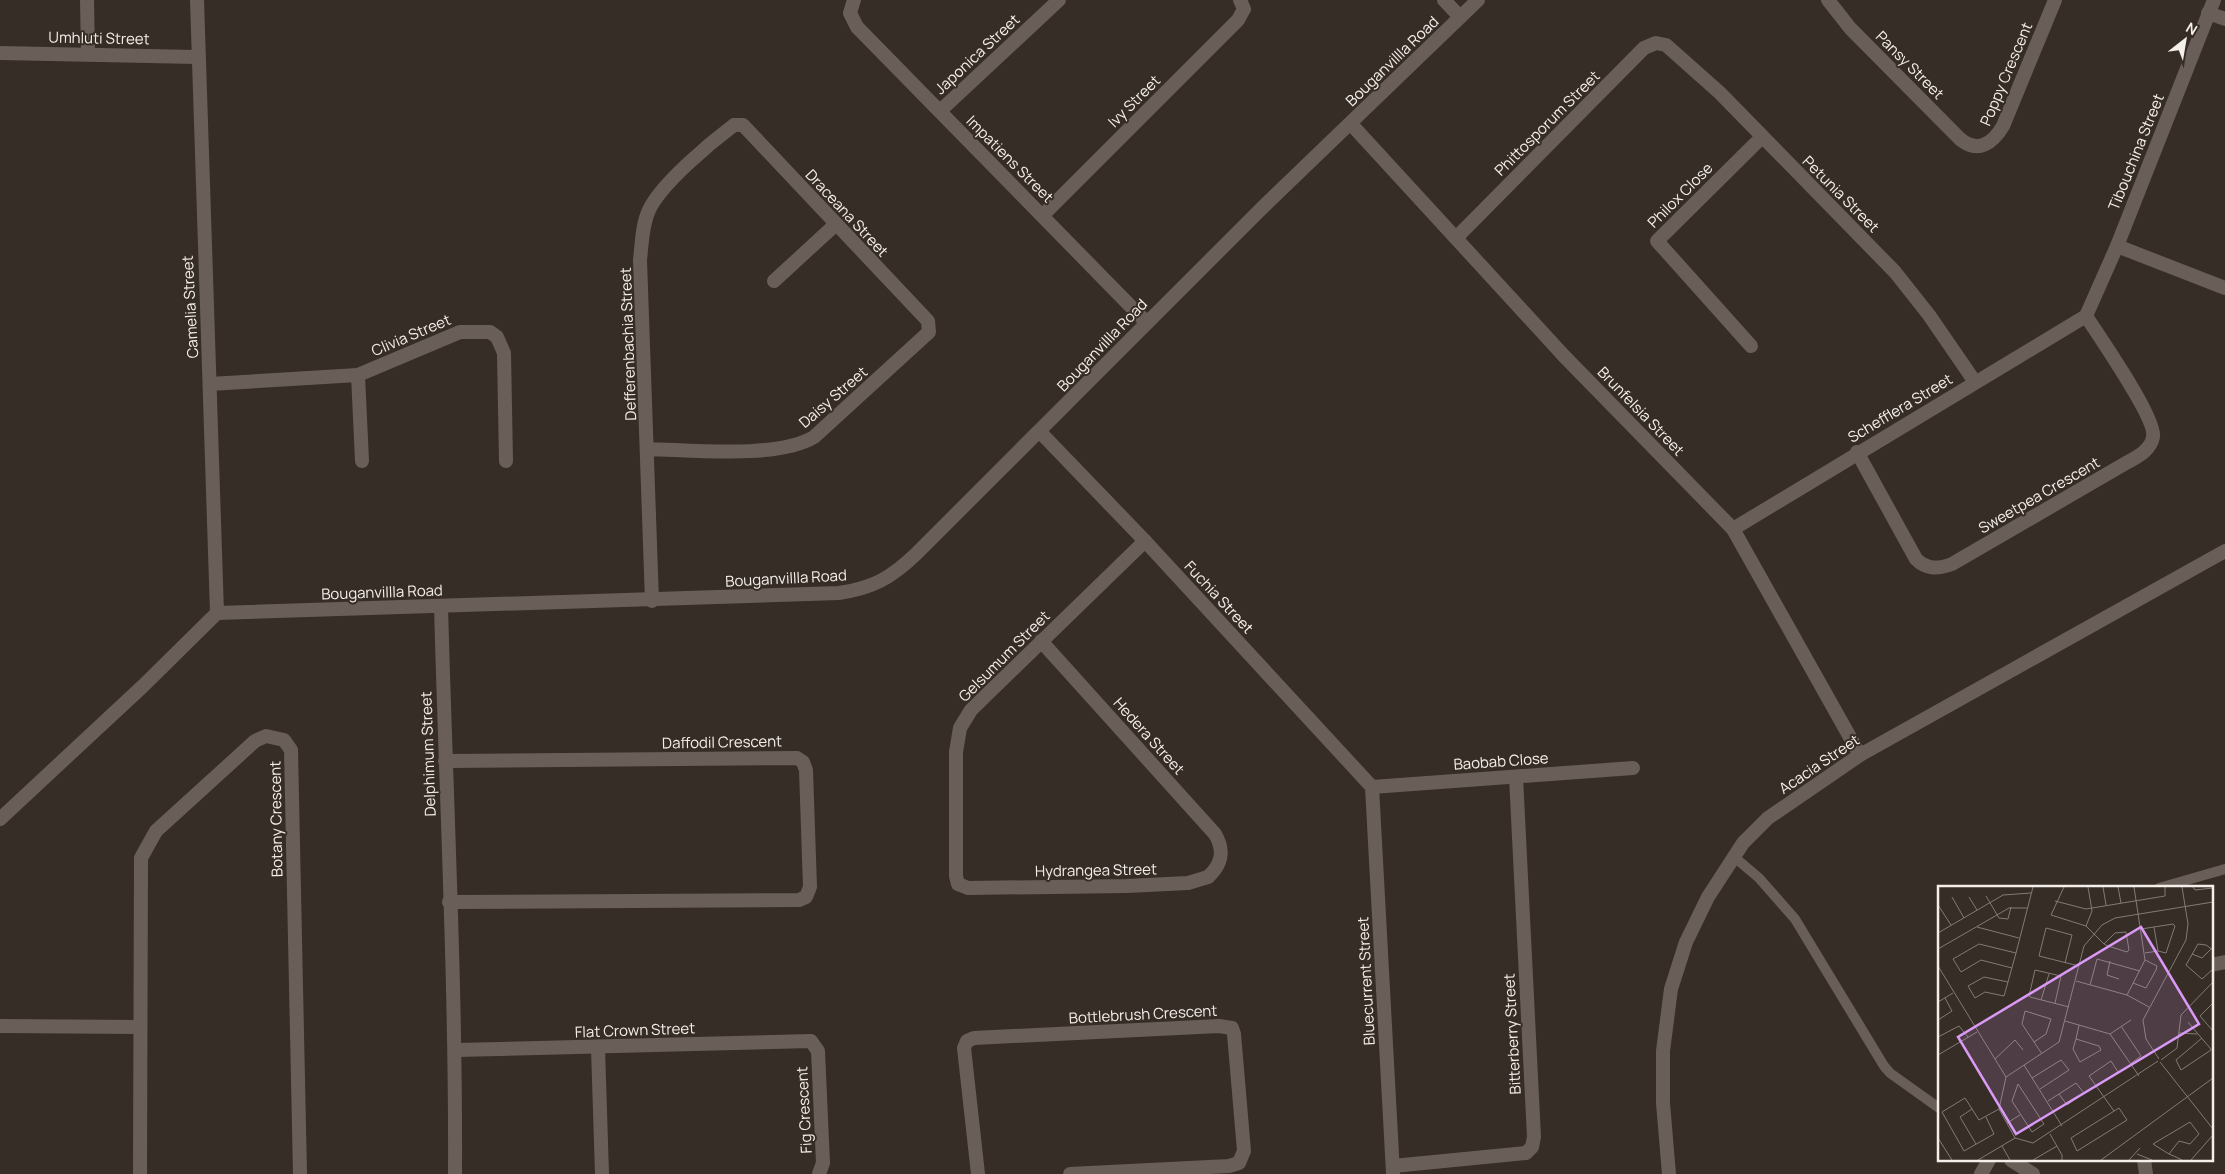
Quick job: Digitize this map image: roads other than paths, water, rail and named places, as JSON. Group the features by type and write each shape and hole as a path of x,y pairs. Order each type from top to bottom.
{"street":[{"path":"87,0 88,54"},
{"name":"Camelia Street","path":"196,0 217,613"},
{"name":"Impatiens Street","path":"854,0 849,8 851,18 857,27 1147,323"},
{"name":"Japonica Street","path":"940,111 1060,0"},
{"path":"1444,0 1460,17"},
{"name":"Bouganvillla Road","path":"217,613 839,594 867,588 879,583 911,559 1263,207 1478,0"},
{"name":"Pansy Street","path":"1828,0 1850,28 1960,139 1974,146"},
{"name":"Poppy Crescent","path":"1974,146 1987,145 1998,136 2004,126 2055,0"},
{"name":"Ivy Street","path":"1043,215 1238,20 1242,4"},
{"path":"2211,7 2225,19"},
{"name":"Tibouchina Street","path":"2086,316 2116,246 2211,7"},
{"name":"Phittosporum Street","path":"1456,237 1644,48 1656,42 1666,45"},
{"name":"Petunia Street","path":"1666,45 1720,93 1906,284 1975,382"},
{"name":"Umhluti Street","path":"0,53 197,57"},
{"name":"Brunfelsia Street","path":"1351,124 1564,356 1733,529 1860,755"},
{"name":"Draceana Street","path":"736,125 745,126 926,319 930,329"},
{"name":"Defferenbachia Street","path":"652,601 640,260 645,225 649,210 664,190 696,157 736,125"},
{"name":"Philox Close","path":"1751,346 1657,241 1762,137"},
{"path":"774,281 836,225"},
{"path":"2116,246 2225,288"},
{"name":"Schefflera Street","path":"1733,529 1857,452 2086,316"},
{"name":"Sweetpea Crescent","path":"1857,452 1916,559 1927,567 1936,568 1952,564 2126,463 2150,446 2153,440 2153,427 2123,374 2086,316"},
{"name":"Daisy Street","path":"648,449 757,450 800,444 825,427 925,338 930,329"},
{"name":"Clivia Street","path":"210,384 358,375 446,336 477,330 490,332 497,337 504,353 506,461"},
{"path":"358,375 362,461"},
{"name":"Fuchia Street","path":"1040,432 1145,541 1372,787"},
{"name":"Gelsumum Street","path":"959,886 956,876 956,752 960,728 971,710 1145,541"},
{"name":"Acacia Street","path":"1669,1174 1663,1103 1663,1051 1671,989 1696,922 1708,897 1733,856 1768,818 1860,755 2225,551"},
{"name":"Delphimum Street","path":"441,606 449,902 456,1050 455,1174"},
{"path":"0,819 144,686 217,613"},
{"name":"Hedera Street","path":"1041,641 1215,834 1222,849 1221,858"},
{"name":"Botany Crescent","path":"140,1174 139,868 144,848 156,831 255,741 266,736 284,740 291,750 300,1174"},
{"name":"Daffodil Crescent","path":"445,761 796,758 802,762 806,770 810,886 806,897 799,900 449,902"},
{"name":"Baobab Close","path":"1372,787 1633,768"},
{"name":"Bitterberry Street","path":"1393,1170 1526,1153 1532,1147 1534,1137 1516,777"},
{"name":"Bluecurrent Street","path":"1372,787 1393,1170"},
{"name":"Hydrangea Street","path":"959,886 968,888 1188,883 1208,877 1221,858"},
{"path":"2212,965 2225,962"},
{"path":"0,1026 140,1027"},
{"name":"Bottlebrush Crescent","path":"978,1174 964,1048 967,1041 974,1038 1219,1026 1232,1028 1244,1151 1239,1163 1228,1166 1070,1174"},
{"name":"Flat Crown Street","path":"456,1050 598,1048 806,1041 814,1044"},
{"name":"Fig Crescent","path":"814,1044 818,1052 823,1163 819,1174"},
{"path":"598,1048 602,1174"},
{"path":"1981,1174 1988,1162"},
{"path":"2014,1162 2033,1174"}],"lane":[{"path":"1733,856 1759,878 1796,919 1884,1066 1890,1073 1938,1107"},
{"path":"2166,886 2225,869"}]}
